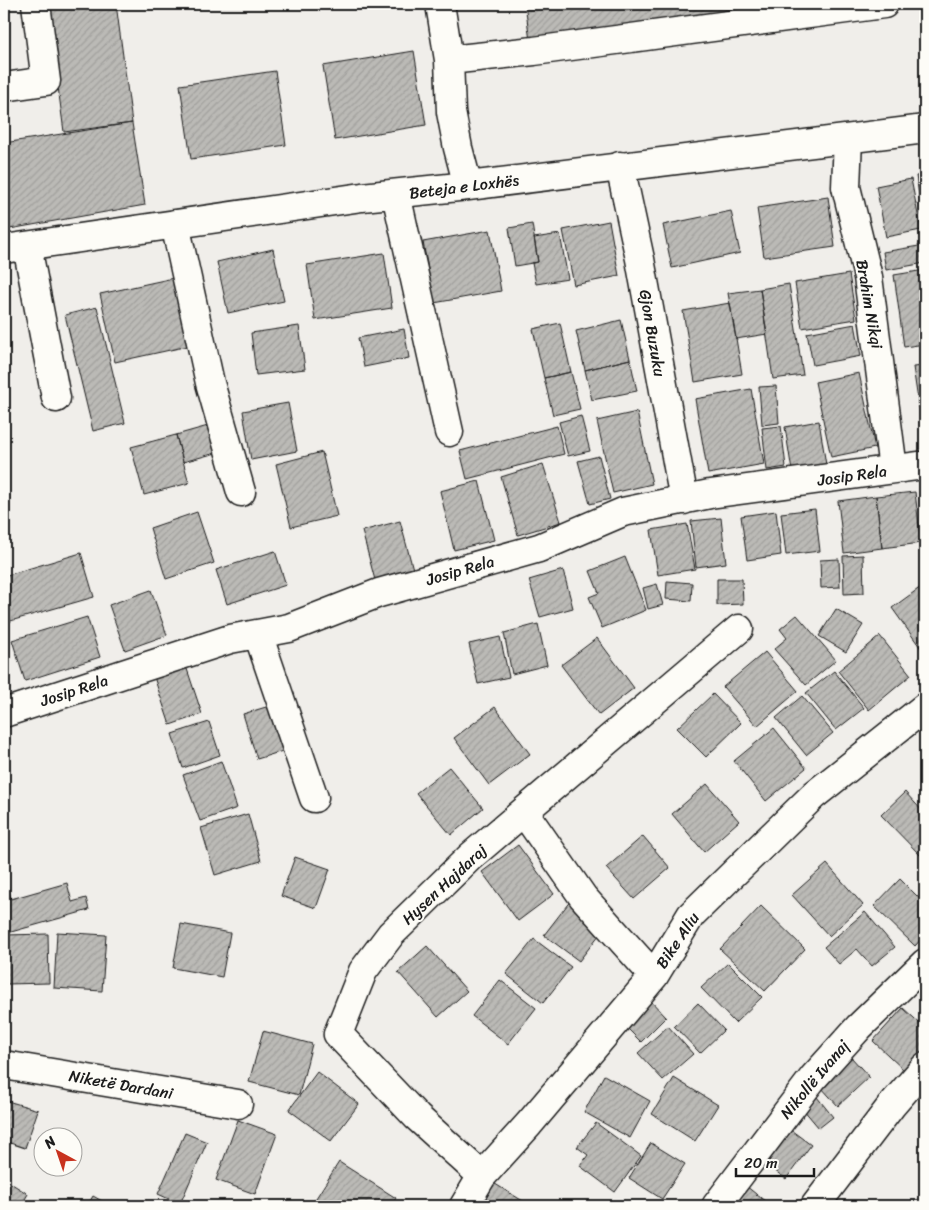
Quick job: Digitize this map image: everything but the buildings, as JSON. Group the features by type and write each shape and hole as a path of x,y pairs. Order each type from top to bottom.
{"street":[{"path":"4,87 46,81 36,4"},
{"path":"440,4 449,60 451,112 468,186"},
{"path":"449,60 534,51 872,5"},
{"name":"Beteja e Loxhës","path":"15,248 396,194 925,129"},
{"name":"Brahim Nikqi","path":"848,139 846,187 868,277 892,469"},
{"name":"Gjon Buzuku","path":"620,166 640,259 684,500"},
{"path":"396,194 449,432"},
{"path":"175,224 210,383 241,492"},
{"path":"15,248 56,398"},
{"name":"Josip Rela","path":"4,713 230,639 289,628 379,593 539,548 623,512 684,500 925,465"},
{"name":"Hysen Hajdaraj","path":"482,1176 417,1117 338,1034 363,971 391,934 470,857 738,629"},
{"path":"258,634 314,798"},
{"name":"Bike Aliu","path":"464,1206 482,1176 530,1124 654,976 691,915 814,795 925,707"},
{"path":"524,812 583,897 654,976"},
{"name":"Nikollë Ivanaj","path":"716,1206 813,1078 859,1027 925,963"},
{"name":"Niketë Dardani","path":"4,1065 238,1104"},
{"path":"815,1206 892,1105 925,1068"}]}
